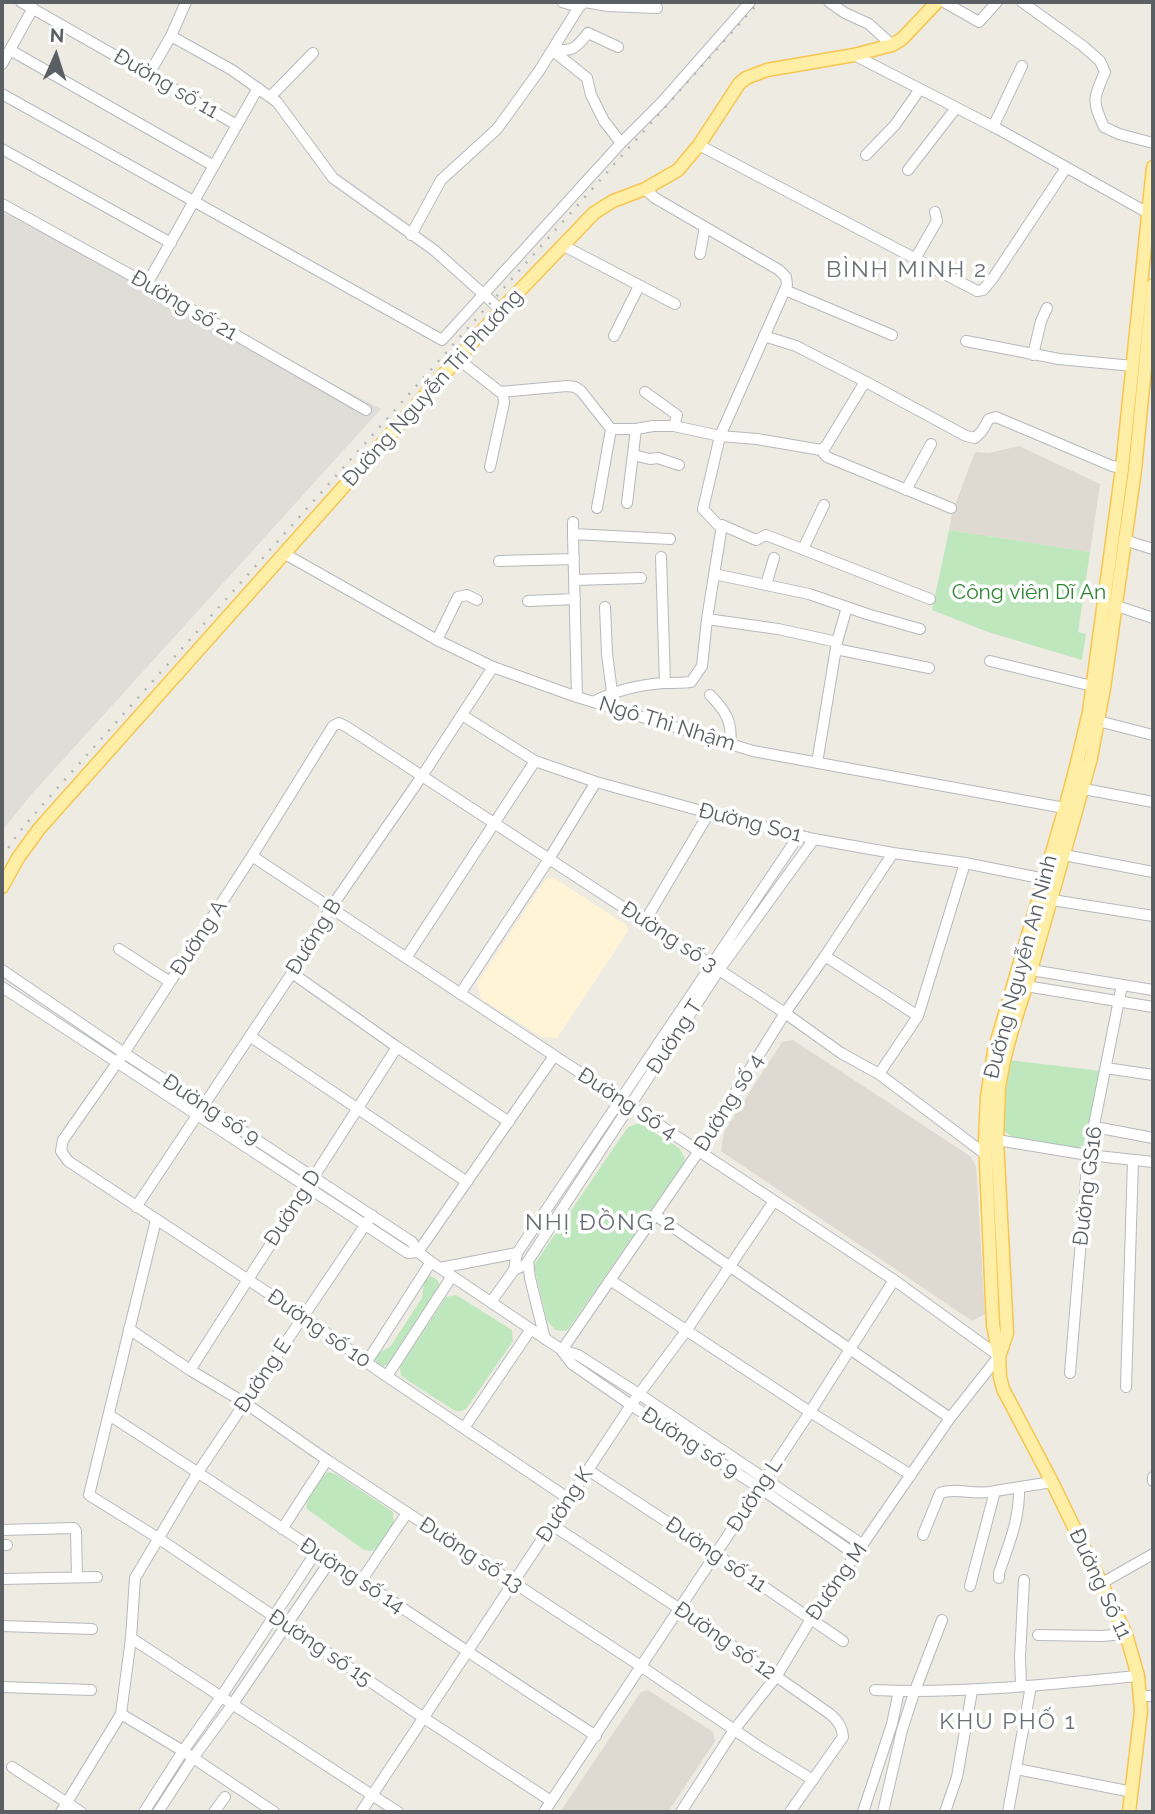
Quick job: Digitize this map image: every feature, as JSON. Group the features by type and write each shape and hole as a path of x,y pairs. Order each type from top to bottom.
{"main road":[{"name":"Đường Nguyễn Tri Phương","path":"2,887 18,858 39,829 501,310 594,213 678,170 746,78 767,69 854,55 892,45 902,39 937,2"},
{"name":"Đường Nguyễn An Ninh","path":"999,1356 1007,1333 987,1097 991,1064 1020,985 1071,809 1084,789 1098,721 1098,687 1152,306 1148,214 1153,167"},
{"name":"Đường Nguyễn An Ninh","path":"1144,368 1150,286"},
{"name":"Đường Nguyễn An Ninh","path":"1050,880 1064,855 1083,738 1098,687 1114,605 1124,540 1128,469"},
{"name":"Đường Nguyễn An Ninh","path":"991,1139 985,1154 993,1325 999,1356"},
{"name":"Đường Số 11","path":"999,1356 1003,1389 1126,1634 1138,1676 1147,1696 1141,1711 1129,1812"}],"street":[{"name":"Đường số 11","path":"22,2 237,125"},
{"path":"149,74 171,36 186,2"},
{"path":"562,2 657,8"},
{"path":"2,94 442,340 662,102 750,2"},
{"path":"829,2 869,24 892,45"},
{"path":"944,2 979,22 997,2"},
{"path":"1022,2 1100,61 1105,72 1095,94 1096,108 1104,127 1153,143"},
{"path":"411,236 441,180 497,129 583,4"},
{"path":"2,64 33,8"},
{"path":"552,50 576,48 589,33 618,47"},
{"path":"171,36 232,70 270,97 287,113 333,178 434,250 501,310"},
{"path":"10,50 214,166"},
{"path":"552,50 587,78 591,95 604,121 621,144"},
{"path":"270,97 313,52"},
{"path":"854,55 993,127 1148,214"},
{"path":"993,127 1022,66"},
{"path":"147,284 258,88"},
{"path":"866,155 895,125 920,89"},
{"path":"908,170 957,108"},
{"path":"699,145 977,291 983,290 993,278 1066,168"},
{"path":"2,149 171,243"},
{"path":"645,189 655,198 786,276 785,290 720,436 703,509 718,525"},
{"name":"Đường số 21","path":"2,204 366,410"},
{"path":"915,259 937,221 935,212"},
{"path":"700,254 705,227"},
{"path":"562,245 675,304"},
{"path":"614,336 639,286"},
{"path":"785,290 892,335"},
{"path":"1033,355 1047,308"},
{"path":"764,336 796,346 966,436 975,438 989,418 996,417 1112,466 1128,469"},
{"path":"966,341 1033,355 1144,368"},
{"path":"458,359 503,392 567,386 581,391 611,429 597,508"},
{"path":"821,450 863,385 868,383"},
{"path":"490,467 504,403 503,392"},
{"path":"645,392 677,415 674,426"},
{"path":"611,429 674,426 720,436 757,439 821,450 827,457 951,508"},
{"path":"627,503 636,429"},
{"path":"906,490 931,444"},
{"path":"633,455 658,458 679,465"},
{"path":"803,549 824,505"},
{"path":"573,522 577,697"},
{"path":"593,702 612,692 643,685 691,682 697,675 704,659 707,619 722,525 757,540 766,535 930,599"},
{"path":"573,534 670,540"},
{"path":"1124,540 1153,550"},
{"name":"Ngô Thì Nhậm","path":"285,554 437,640 493,667 577,697 753,751 1071,809"},
{"path":"661,557 665,683"},
{"path":"766,585 774,558"},
{"path":"499,561 574,559"},
{"path":"714,574 809,594 920,629"},
{"path":"574,580 641,578"},
{"path":"437,640 458,597 467,595 477,600"},
{"path":"528,601 575,599"},
{"path":"1114,605 1153,618"},
{"path":"605,607 612,692"},
{"path":"817,763 836,645 846,607"},
{"path":"707,619 778,629 929,668"},
{"path":"990,662 1098,687"},
{"name":"Đường B","path":"136,1207 251,1037 330,909 493,667"},
{"path":"710,695 725,710 732,733 730,744"},
{"name":"Đường So1","path":"462,715 535,761 596,782 814,839 965,863 1050,880"},
{"path":"1098,721 1153,735"},
{"name":"Đường A","path":"68,1161 61,1151 63,1140 121,1058 333,726 339,723 348,727"},
{"name":"Đường số 3","path":"348,727 785,1013 841,1053 879,1074 985,1154"},
{"path":"406,958 535,761"},
{"path":"460,993 549,859 596,782"},
{"path":"1084,789 1153,802"},
{"path":"645,921 709,813"},
{"name":"Đường T","path":"514,1270 528,1261 630,1107 799,835"},
{"name":"Đường T","path":"491,1302 514,1270 517,1253 620,1100 715,967 814,839"},
{"name":"Đường số 4","path":"562,1350 699,1152 785,1013 893,853"},
{"path":"1064,855 1153,872"},
{"name":"Đường Số 4","path":"252,856 894,1280 999,1356"},
{"path":"879,1074 918,1016 965,863"},
{"path":"1045,899 1153,916"},
{"path":"119,949 170,982"},
{"path":"825,956 918,1016"},
{"path":"1025,969 1153,990"},
{"name":"Đường số 9","path":"2,970 121,1058"},
{"path":"292,973 509,1122"},
{"path":"1020,985 1153,1007"},
{"name":"Đường GS16","path":"1070,1373 1088,1155 1122,985"},
{"name":"Đường số 9","path":"2,987 121,1058 311,1181 369,1220 408,1253 418,1252 562,1350 578,1355 639,1394 863,1545"},
{"path":"251,1037 467,1182"},
{"name":"Đường D","path":"190,1370 397,1047"},
{"path":"418,1252 554,1056"},
{"path":"1106,1068 1153,1075"},
{"path":"1095,1127 1153,1138"},
{"path":"991,1139 1088,1155 1153,1162"},
{"path":"1126,1387 1133,1160"},
{"name":"Đường số 10","path":"68,1161 303,1316 366,1362 569,1499"},
{"name":"Đường K","path":"361,1812 631,1405 686,1331 774,1201"},
{"path":"655,1215 950,1418"},
{"path":"109,1415 156,1220"},
{"name":"Đường E","path":"121,1714 131,1638 135,1578 198,1472 369,1220"},
{"path":"366,1362 436,1265 517,1253"},
{"path":"528,1261 545,1339"},
{"path":"387,1376 453,1276"},
{"path":"610,1280 911,1475"},
{"name":"Đường L","path":"544,1812 810,1412 894,1280"},
{"name":"Đường số 13","path":"130,1329 813,1780"},
{"path":"464,1428 531,1329"},
{"name":"Đường số 9","path":"562,1350 572,1364 856,1555"},
{"name":"Đường M","path":"681,1812 734,1730 776,1676 811,1619 950,1418 999,1356"},
{"name":"Đường số 14","path":"109,1415 596,1736"},
{"name":"Đường số 15","path":"109,1415 89,1494 551,1801"},
{"path":"282,1530 327,1460"},
{"name":"Đường số 11","path":"588,1470 843,1641"},
{"path":"923,1535 940,1493 946,1491 974,1494 1052,1482"},
{"path":"999,1578 1020,1506 1019,1487"},
{"path":"970,1586 995,1490"},
{"path":"361,1581 407,1513"},
{"name":"Đường số 12","path":"552,1525 680,1609 830,1714 842,1729 843,1737 813,1780"},
{"path":"2,1530 74,1528 77,1577"},
{"path":"144,1812 316,1552"},
{"path":"1101,1583 1153,1554"},
{"path":"158,1812 330,1561"},
{"path":"2,1579 97,1577"},
{"path":"1008,1812 1017,1769 1026,1686 1020,1673 1024,1580"},
{"path":"883,1812 902,1730 942,1620"},
{"path":"2,1626 92,1629"},
{"path":"1038,1634 1126,1634"},
{"path":"131,1638 398,1812"},
{"path":"875,1690 972,1691 1138,1676"},
{"path":"2,1687 91,1690"},
{"path":"945,1812 957,1777 972,1691"},
{"path":"867,1812 899,1692"},
{"path":"64,1808 121,1714 183,1751 274,1812"},
{"path":"12,1767 64,1808 81,1812"},
{"path":"1017,1769 1132,1792"},
{"path":"790,1812 813,1780"},
{"path":"214,1812 225,1797"}],"shaded area":[{"path":"2,212 381,409 30,796 2,831"},
{"path":"1019,446 1100,484 1090,552 949,530 952,513 975,452 989,453"},
{"path":"554,878 626,925 628,931 557,1038 542,1037 481,999 477,983 546,879"},
{"path":"793,1040 970,1156 976,1166 985,1314 972,1321 721,1151 724,1132 782,1042"},
{"path":"648,1690 713,1732 715,1741 668,1812 560,1812 641,1692"}],"green space":[{"name":"Công viên Dĩ An","path":"949,530 1090,552 1078,632 1086,634 1082,660 988,632 932,610"},
{"path":"1009,1060 1101,1071 1089,1141 1075,1150 1015,1139 1003,1130"},
{"path":"639,1123 679,1148 685,1158 683,1164 569,1328 566,1331 555,1330 547,1320 534,1267 536,1262 628,1127"},
{"path":"429,1276 437,1280 439,1289 389,1364 382,1367 374,1359 378,1353 390,1347 422,1298 424,1281"},
{"path":"456,1295 512,1330 513,1341 462,1411 455,1411 401,1376 400,1367 446,1297"},
{"path":"328,1472 336,1474 393,1512 394,1523 378,1549 364,1550 307,1509 310,1494"}],"railway":[{"path":"2,857 45,802 759,2"}],"district":[{"name":"BÌNH MINH 2","path":"907,270"},
{"name":"NHỊ ĐỒNG 2","path":"601,1223"},
{"name":"KHU PHỐ 1","path":"1008,1722"}]}
